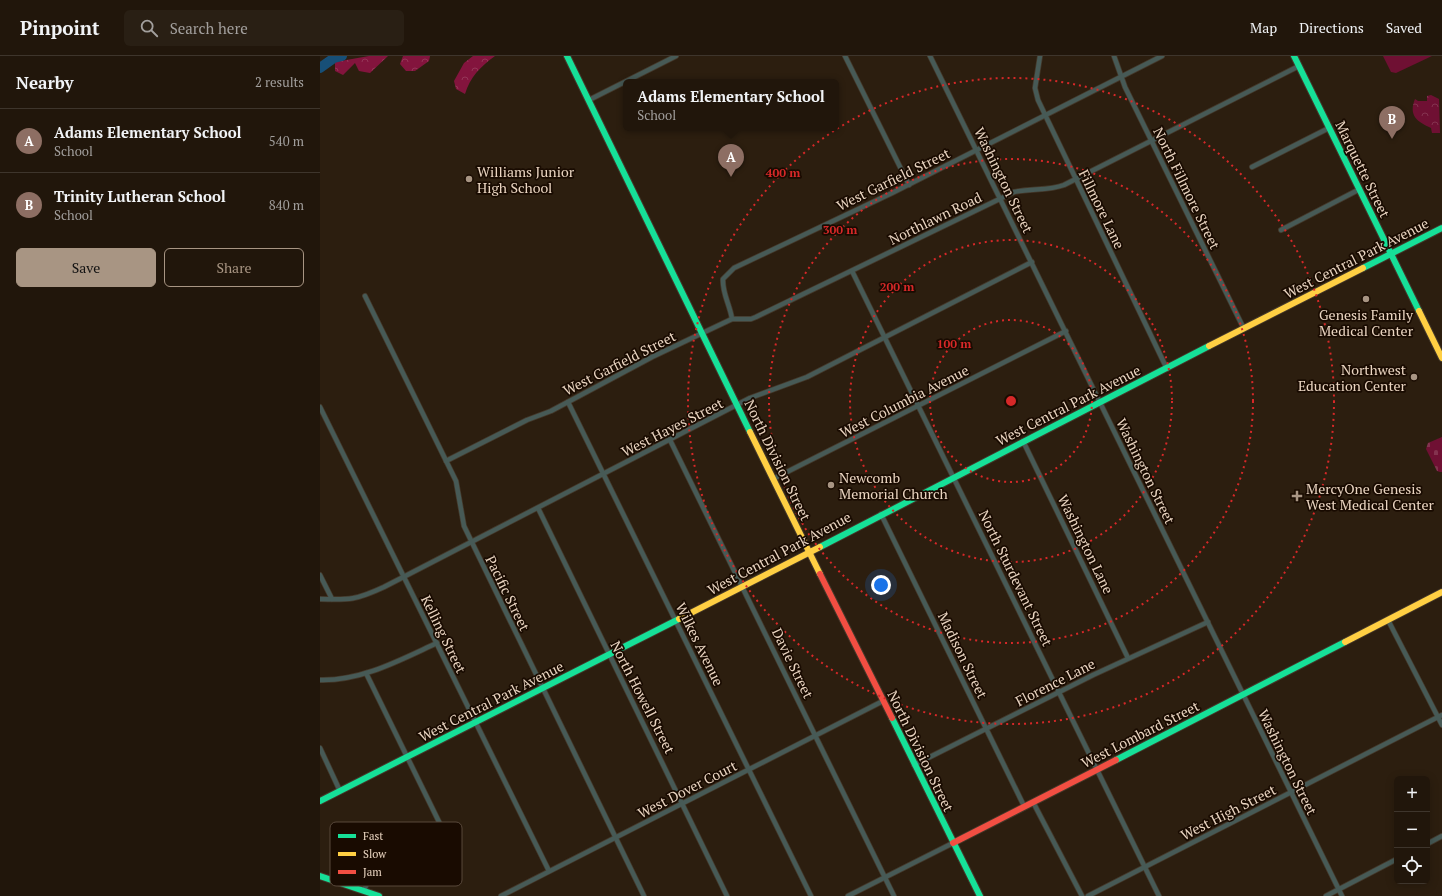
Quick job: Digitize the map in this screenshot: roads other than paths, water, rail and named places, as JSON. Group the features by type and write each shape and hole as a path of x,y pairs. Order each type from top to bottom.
{"main road":[{"name":"North Division Street","path":"567,56 773,479 980,896"},
{"name":"Marquette Street","path":"1294,56 1442,356"},
{"name":"West Central Park Avenue","path":"320,801 1442,228"},
{"name":"West Lombard Street","path":"953,843 1442,592"},
{"path":"320,876 330,879"},
{"path":"349,886 379,896"}],"street":[{"path":"631,79 676,56"},
{"path":"844,56 909,185"},
{"name":"Washington Street","path":"930,56 1342,896"},
{"name":"Fillmore Lane","path":"1040,56 1035,88 1044,115 1167,369"},
{"name":"North Fillmore Street","path":"1114,56 1121,76 1151,140 1244,329"},
{"name":"West Garfield Street","path":"446,461 527,420 568,402 732,319 730,306 723,287 723,278 727,274 772,249 909,185 1162,56"},
{"name":"Northlawn Road","path":"732,319 751,319 1000,199 1022,190 1055,188 1075,180 1299,66"},
{"path":"589,100 623,83"},
{"path":"1252,167 1329,128"},
{"path":"1282,230 1360,189"},
{"name":"West Hayes Street","path":"320,599 359,598 404,577 737,405 768,391 807,377 1032,262"},
{"name":"North Sturdevant Street","path":"852,271 1159,896"},
{"name":"Pacific Street","path":"366,296 456,481 464,526 644,896"},
{"name":"West Columbia Avenue","path":"773,479 1066,332"},
{"name":"Wilkes Avenue","path":"568,402 750,770 810,896"},
{"name":"Kelling Street","path":"320,407 549,871"},
{"name":"Davie Street","path":"670,440 817,736 894,896"},
{"name":"Washington Lane","path":"1023,441 1128,658"},
{"name":"North Howell Street","path":"538,508 727,896"},
{"name":"Madison Street","path":"882,514 1024,806"},
{"path":"320,575 332,599"},
{"path":"1388,620 1440,716 1442,725"},
{"name":"Florence Lane","path":"914,765 1128,658 1208,622"},
{"path":"320,680 350,677 377,670 436,643"},
{"path":"366,673 439,822"},
{"name":"West Dover Court","path":"501,896 883,701"},
{"name":"West High Street","path":"1088,896 1440,716"},
{"path":"320,748 340,791"},
{"path":"1033,802 1082,896"},
{"path":"1430,842 1442,836"},
{"name":"West Lombard Street","path":"848,896 953,843"},
{"path":"1326,896 1394,862"},
{"path":"364,891 366,886"}],"waterway":[{"path":"320,68 334,58 342,56"}],"place":[{"name":"Trinity Lutheran School","path":"1392,139"},
{"name":"Adams Elementary School","path":"731,177"},
{"name":"Williams Junior High School","path":"469,179"},
{"name":"Genesis Family Medical Center","path":"1366,299"},
{"name":"Northwest Education Center","path":"1414,377"},
{"name":"Newcomb Memorial Church","path":"831,485"},
{"name":"MercyOne Genesis West Medical Center","path":"1297,496"}]}
